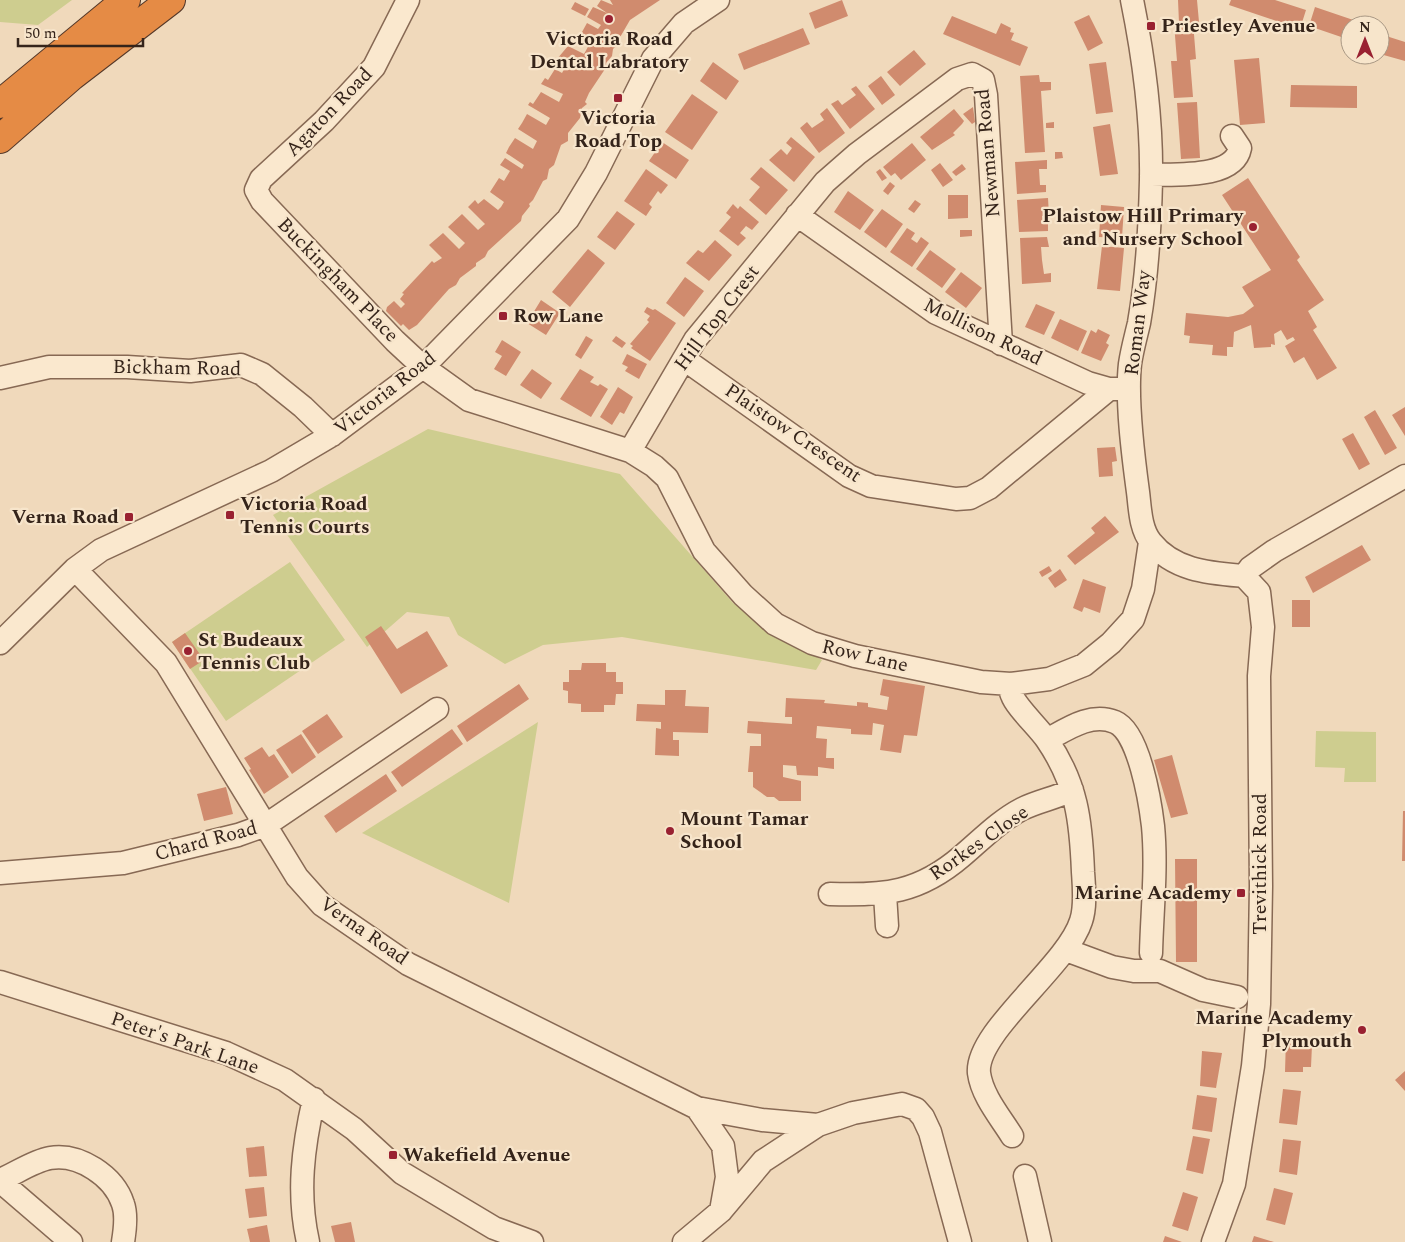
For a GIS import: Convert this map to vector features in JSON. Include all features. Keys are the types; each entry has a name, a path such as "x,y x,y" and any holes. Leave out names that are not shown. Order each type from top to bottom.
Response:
{"highway":[{"path":"0,104 126,0"},
{"path":"0,139 72,76 171,0"}],"street":[{"name":"Agaton Road","path":"256,190 260,180 324,121 374,67 408,0"},
{"name":"Victoria Road","path":"0,643 75,570 101,550 264,474 332,435 423,367 568,219 596,173 653,59 684,24 718,0"},
{"name":"Roman Way","path":"1132,0 1144,78 1151,175 1145,274 1139,322 1130,364 1120,389 1133,451 1143,524 1150,542"},
{"name":"Newman Road","path":"797,215 825,182 857,154 956,79 972,74 984,80 1001,344"},
{"path":"1151,175 1209,173 1225,167 1239,156 1240,148 1232,136"},
{"name":"Buckingham Place","path":"256,190 268,208 395,341 423,367"},
{"name":"Mollison Road","path":"797,215 936,313 1088,383 1120,389"},
{"name":"Hill Top Crest","path":"630,452 695,340 797,215"},
{"name":"Plaistow Crescent","path":"684,359 849,476 871,486 956,499 970,498 989,488 1120,389"},
{"name":"Bickham Road","path":"0,378 49,367 127,367 190,371 241,365 262,374 303,407 332,435"},
{"name":"Row Lane","path":"423,367 469,400 630,452 654,466 667,478 704,552 742,595 776,624 812,643 855,656 981,682 1011,684 1049,679 1084,665 1111,643 1133,619 1143,589 1150,542"},
{"path":"1150,542 1166,556 1184,567 1203,572 1244,576 1250,568 1274,551 1405,476"},
{"name":"Verna Road","path":"75,570 166,663 297,877 322,905 408,964 697,1108 762,1120 818,1125"},
{"name":"Trevithick Road","path":"1213,1242 1234,1184 1253,1066 1259,1004 1261,886 1259,676 1263,627 1259,592 1244,576"},
{"path":"1011,684 1012,696 1047,740 1072,790 1081,824 1084,886 1081,921 1066,950 993,1035 982,1057 979,1072 986,1093 1012,1136"},
{"name":"Chard Road","path":"0,872 123,863 238,835 266,825 437,709"},
{"path":"1047,740 1076,724 1097,718 1114,722 1125,729 1138,750 1152,826 1151,952"},
{"name":"Rorkes Close","path":"830,894 885,894 936,877 992,830 1023,809 1052,800 1072,790"},
{"path":"885,894 887,926"},
{"path":"1066,950 1112,967 1134,971 1160,971 1203,990 1237,996"},
{"name":"Peter's Park Lane","path":"0,982 226,1053 285,1080 354,1129 402,1173 494,1228 532,1242"},
{"path":"308,1242 303,1220 301,1177 304,1141 314,1099"},
{"path":"684,1242 721,1211 762,1161 818,1125 853,1113 888,1105 902,1104 916,1109 924,1117 935,1145 960,1242"},
{"path":"697,1108 722,1146 727,1177 721,1211"},
{"path":"71,1242 0,1181 49,1158 71,1159 92,1167 111,1182 124,1204 125,1226 123,1242"},
{"path":"1025,1176 1040,1242"}],"shaded area":[{"path":"0,0 72,0 38,25 0,22"},
{"path":"428,429 620,474 733,603 784,638 822,660 816,670 622,637 543,645 505,664 458,635 449,617 407,612 367,647 273,515"},
{"path":"290,562 345,640 226,721 172,642"},
{"path":"538,722 509,903 362,833"},
{"path":"1316,731 1376,732 1376,782 1344,782 1345,768 1315,767"}],"building":[{"path":"601,0 613,5 610,0 660,0 630,20 619,39 619,43 613,49 612,56 606,63 607,66 589,93 585,102 587,104 582,108 580,118 568,133 568,141 561,145 554,165 549,169 547,179 543,181 529,204 530,206 522,216 521,221 488,251 485,257 476,263 476,266 460,278 456,285 449,289 417,325 409,330 403,324 401,326 386,311 387,307 394,301 401,308 405,304 400,299 404,294 402,293 432,261 434,263 442,258 429,245 443,233 459,249 465,243 448,227 462,214 478,230 485,224 468,207 475,200 478,204 484,199 498,210 501,207 504,202 490,192 499,178 504,181 510,171 500,165 505,158 522,169 524,165 506,153 509,147 515,138 533,149 537,141 518,129 527,114 546,125 550,118 528,105 530,102 533,104 541,92 559,102 563,94 541,84 545,78 548,80 555,69 562,73 567,64 557,59 568,46 584,54 589,45 578,40 587,23 598,29 601,25 587,17 593,7 607,13 597,6"},
{"path":"842,0 848,16 815,29 809,13"},
{"path":"1178,0 1197,0 1199,22 1193,22 1196,59 1190,60 1193,97 1174,98 1171,61 1177,61 1174,23 1179,23"},
{"path":"1231,0 1275,0 1306,10 1300,29 1229,5"},
{"path":"575,2 589,9 585,16 571,9"},
{"path":"1315,7 1340,15 1340,37 1309,26"},
{"path":"1089,15 1103,43 1088,51 1074,22"},
{"path":"952,16 996,34 1001,23 1011,28 1010,32 1014,33 1011,40 1028,47 1020,66 943,34"},
{"path":"803,28 810,44 744,70 738,54"},
{"path":"1390,37 1405,42 1405,61 1390,57"},
{"path":"914,50 926,64 900,86 887,72"},
{"path":"1259,58 1265,123 1240,125 1234,60"},
{"path":"713,62 739,81 726,100 700,81"},
{"path":"1106,62 1113,112 1096,114 1089,64"},
{"path":"1039,75 1040,82 1051,82 1051,90 1041,91 1045,152 1025,153 1020,76"},
{"path":"881,76 895,95 882,105 868,86"},
{"path":"1291,85 1357,86 1357,108 1290,107"},
{"path":"856,86 875,109 850,129 831,104 838,100 842,105 856,95 851,89"},
{"path":"692,94 718,112 692,150 665,132"},
{"path":"1197,102 1200,158 1181,159 1177,103"},
{"path":"973,107 975,122 972,124 963,114"},
{"path":"827,108 845,133 819,153 800,128 807,122 812,128 824,120 820,114"},
{"path":"954,109 964,121 953,133 955,135 932,150 920,137"},
{"path":"1054,122 1054,128 1046,128 1046,123"},
{"path":"1110,124 1118,174 1100,176 1093,127"},
{"path":"791,137 815,157 794,182 769,160 781,149 787,155 792,148 786,143"},
{"path":"662,142 689,160 676,179 649,161"},
{"path":"912,143 926,160 901,180 895,173 891,176 883,167"},
{"path":"1055,152 1062,152 1063,158 1055,159"},
{"path":"1047,160 1047,169 1039,169 1040,185 1046,185 1046,192 1017,194 1015,162"},
{"path":"940,163 953,180 943,187 931,170"},
{"path":"962,164 966,169 956,176 952,172"},
{"path":"761,167 788,190 766,215 749,200 760,187 750,179"},
{"path":"646,169 668,185 661,194 658,191 649,204 652,207 646,216 624,201"},
{"path":"880,169 887,178 882,181 876,172"},
{"path":"1248,178 1300,257 1297,260 1324,300 1308,311 1317,327 1313,330 1337,368 1317,380 1304,357 1294,363 1285,346 1295,340 1293,337 1287,340 1281,330 1274,334 1275,345 1271,344 1271,347 1254,348 1251,325 1234,332 1233,347 1227,347 1227,356 1212,355 1213,345 1189,343 1190,336 1184,335 1186,313 1228,317 1243,314 1254,306 1242,287 1271,270 1222,195"},
{"path":"890,182 895,186 888,195 883,191"},
{"path":"848,191 874,210 860,230 834,212"},
{"path":"948,195 968,195 968,218 948,219"},
{"path":"1048,198 1049,215 1042,216 1043,224 1048,223 1048,231 1019,232 1017,200"},
{"path":"915,200 921,204 914,213 908,209"},
{"path":"733,204 738,209 740,206 759,222 752,230 746,226 740,233 746,238 738,246 719,231 731,217 726,213"},
{"path":"1101,205 1124,207 1122,238 1099,237"},
{"path":"882,209 903,224 886,248 864,232"},
{"path":"617,211 635,224 615,250 597,237"},
{"path":"907,228 915,233 911,239 917,243 921,237 929,243 912,267 890,252"},
{"path":"960,230 972,230 972,236 960,237"},
{"path":"1047,237 1049,247 1041,247 1042,260 1044,274 1051,273 1051,282 1022,284 1020,238"},
{"path":"715,240 732,255 709,281 686,263 698,250 703,253"},
{"path":"1102,246 1124,248 1120,291 1097,289"},
{"path":"588,249 605,263 570,307 552,292"},
{"path":"930,250 956,269 942,288 916,269"},
{"path":"961,272 982,288 966,308 945,292"},
{"path":"685,277 704,291 684,317 666,303"},
{"path":"541,300 560,313 546,335 527,323"},
{"path":"1036,304 1055,312 1044,335 1025,327"},
{"path":"647,307 655,309 676,323 650,361 631,348 633,346 630,344 649,322 647,320 650,316 644,312"},
{"path":"1060,319 1087,331 1078,351 1051,338"},
{"path":"1098,329 1110,335 1106,343 1109,345 1101,361 1081,353 1091,330 1096,333"},
{"path":"586,336 593,340 581,359 575,355"},
{"path":"616,336 626,343 622,348 612,341"},
{"path":"502,340 521,352 506,376 494,369 502,356 495,352"},
{"path":"627,354 647,364 639,379 625,371 628,367 622,364"},
{"path":"532,369 552,383 541,399 520,385"},
{"path":"580,369 594,377 590,382 598,386 600,384 608,389 591,417 560,399"},
{"path":"618,387 633,397 624,414 620,412 612,425 600,417"},
{"path":"1405,407 1405,436 1392,415"},
{"path":"1375,410 1397,448 1385,455 1364,417"},
{"path":"1353,433 1370,464 1359,470 1342,439"},
{"path":"1115,447 1117,461 1112,462 1113,476 1099,477 1097,448"},
{"path":"1105,516 1119,532 1075,565 1067,556 1095,533 1091,528"},
{"path":"1362,545 1371,560 1313,593 1305,577"},
{"path":"1049,566 1052,571 1042,577 1039,572"},
{"path":"1060,569 1067,580 1055,588 1048,578"},
{"path":"1083,579 1106,587 1100,613 1084,607 1082,612 1073,608"},
{"path":"1292,600 1310,600 1310,627 1292,627"},
{"path":"381,626 397,649 427,631 448,666 401,694 365,637"},
{"name":"St Budeaux Tennis Club","path":"185,633 204,660 190,669 172,642"},
{"path":"582,663 606,663 606,672 616,672 616,682 623,682 623,694 616,694 615,705 604,705 604,712 581,712 581,704 568,703 568,691 563,690 563,682 569,682 569,670 581,670"},
{"path":"883,679 925,686 917,736 904,735 901,753 880,750 884,725 873,723 872,735 851,734 851,729 817,726 816,738 827,739 826,758 834,758 834,769 818,767 818,776 797,775 796,766 783,765 783,777 801,781 801,801 779,801 774,797 767,797 753,787 753,772 748,772 750,746 761,746 761,734 747,733 748,721 792,724 792,717 785,717 786,698 825,700 824,703 857,706 857,702 868,703 868,707 887,710 889,697 880,695"},
{"path":"519,684 529,699 467,742 457,726"},
{"path":"665,690 686,690 685,706 709,707 708,733 673,732 673,740 679,740 679,756 655,755 656,728 661,729 661,722 636,721 637,704 665,705"},
{"path":"327,714 343,737 318,754 302,731"},
{"path":"452,729 463,744 402,787 391,772"},
{"path":"301,734 316,757 292,774 276,750"},
{"path":"262,747 269,757 274,754 289,777 264,794 244,758"},
{"path":"1172,755 1188,814 1171,818 1154,760"},
{"path":"386,774 397,791 336,833 324,816"},
{"path":"226,787 233,814 204,821 197,794"},
{"path":"1403,811 1405,811 1405,861 1402,861"},
{"path":"1175,859 1197,859 1197,962 1176,962"},
{"path":"1286,1038 1304,1039 1304,1045 1312,1045 1311,1067 1303,1067 1303,1072 1285,1072"},
{"path":"1202,1051 1222,1053 1216,1088 1200,1086"},
{"path":"1405,1071 1405,1091 1395,1080"},
{"path":"1283,1089 1301,1091 1297,1125 1279,1123"},
{"path":"1197,1095 1217,1098 1212,1132 1192,1129"},
{"path":"1193,1136 1210,1139 1203,1174 1186,1170"},
{"path":"1283,1139 1301,1141 1297,1175 1279,1172"},
{"path":"264,1146 267,1176 249,1177 246,1148"},
{"path":"264,1187 267,1216 249,1218 245,1189"},
{"path":"1274,1188 1293,1193 1285,1225 1266,1220"},
{"path":"1183,1192 1198,1197 1188,1231 1172,1226"},
{"path":"351,1222 355,1242 335,1242 331,1226"},
{"path":"267,1225 270,1242 250,1242 247,1229"},
{"path":"1165,1236 1182,1242 1163,1242"},
{"path":"1254,1236 1274,1242 1252,1242"}],"place":[{"name":"Victoria Road Dental Labratory","path":"609,19"},
{"name":"Priestley Avenue","path":"1151,26"},
{"name":"Victoria Road Top","path":"618,98"},
{"name":"Plaistow Hill Primary and Nursery School","path":"1253,227"},
{"name":"Row Lane","path":"503,316"},
{"name":"Victoria Road Tennis Courts","path":"230,515"},
{"name":"Verna Road","path":"129,517"},
{"name":"St Budeaux Tennis Club","path":"188,651"},
{"name":"Mount Tamar School","path":"670,831"},
{"name":"Marine Academy","path":"1241,893"},
{"name":"Marine Academy Plymouth","path":"1362,1030"},
{"name":"Wakefield Avenue","path":"393,1155"}]}
